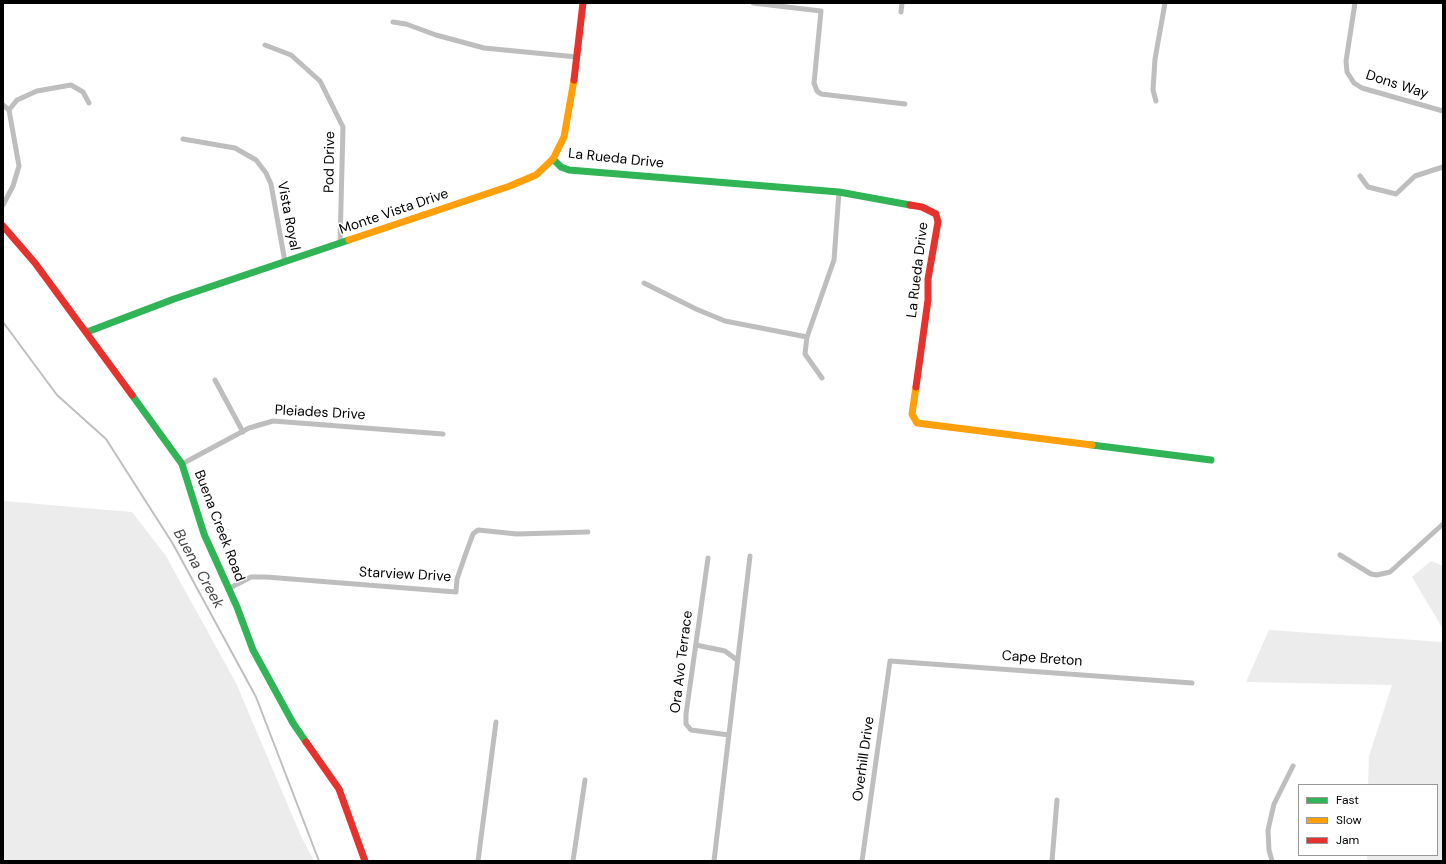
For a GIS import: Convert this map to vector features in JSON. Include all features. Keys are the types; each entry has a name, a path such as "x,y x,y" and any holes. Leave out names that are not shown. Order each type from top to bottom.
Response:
{"main road":[{"name":"Monte Vista Drive","path":"87,332 174,299 510,186 536,175 553,159 564,137 570,109 583,3"},
{"name":"La Rueda Drive","path":"553,159 561,167 569,170 839,192 922,207 936,214 938,218 928,279 928,300 912,414 917,423 1211,460"},
{"name":"Buena Creek Road","path":"3,226 35,262 182,464 204,534 253,650 293,723 339,789 365,861"}],"street":[{"path":"753,3 821,11 814,83 816,91 822,94 905,104"},
{"path":"902,3 902,12"},
{"path":"1156,101 1153,90 1155,59 1165,3"},
{"name":"Dons Way","path":"1355,3 1346,62 1347,72 1354,83 1362,88 1443,111"},
{"path":"394,22 484,48 576,56"},
{"name":"Pod Drive","path":"265,45 291,55 320,81 343,127 340,244"},
{"path":"9,110 17,100 37,92 71,85 83,92 89,103"},
{"path":"3,106 9,110 19,166 13,186 3,205"},
{"name":"Vista Royal","path":"183,139 235,148 256,160 266,172 271,184 285,262"},
{"path":"1360,176 1368,187 1396,194 1415,176 1443,167"},
{"path":"822,378 805,354 807,336 834,260 839,192"},
{"path":"644,283 683,303 725,321 807,336"},
{"path":"215,380 243,432"},
{"name":"Pleiades Drive","path":"182,464 263,423 285,421 443,434"},
{"path":"1340,555 1371,574 1377,575 1390,572 1443,524"},
{"name":"Starview Drive","path":"228,589 250,577 266,577 456,592 457,579 466,553 473,534 478,530 517,534 588,532"},
{"path":"714,861 750,556"},
{"name":"Ora Avo Terrace","path":"708,558 686,714 686,724 691,730 729,735"},
{"path":"696,645 725,651 737,660"},
{"name":"Cape Breton","path":"890,661 1192,682"},
{"name":"Overhill Drive","path":"862,861 890,661"},
{"path":"478,861 496,722"},
{"path":"1272,861 1268,830 1274,804 1293,766"},
{"path":"573,861 585,780"},
{"path":"1052,861 1057,800"}],"shaded area":[{"path":"3,501 132,512 166,556 236,683 301,836 314,861 3,861"},
{"path":"1431,561 1443,566 1443,629 1412,577"},
{"path":"1269,630 1443,642 1443,861 1367,861 1367,856 1438,856 1438,784 1368,784 1369,756 1392,685 1246,682"}],"waterway":[{"name":"Buena Creek","path":"3,322 57,395 106,439 173,544 256,697 319,861"}],"traffic: fast":[{"path":"553,159 561,167 569,170 839,192 910,205"},
{"path":"87,332 174,299 349,240"},
{"path":"132,395 182,464 204,534 237,607 253,650 293,723 306,742"},
{"path":"1092,445 1211,460"}],"traffic: slow":[{"path":"349,240 510,186 536,175 553,159 564,137 574,80"},
{"path":"916,387 912,414 917,423 1092,445"}],"traffic: jam":[{"path":"574,80 583,3"},
{"path":"910,205 922,207 936,214 938,222 928,279 928,300 916,387"},
{"path":"3,226 35,263 132,395"},
{"path":"306,742 339,789 365,861"}]}
